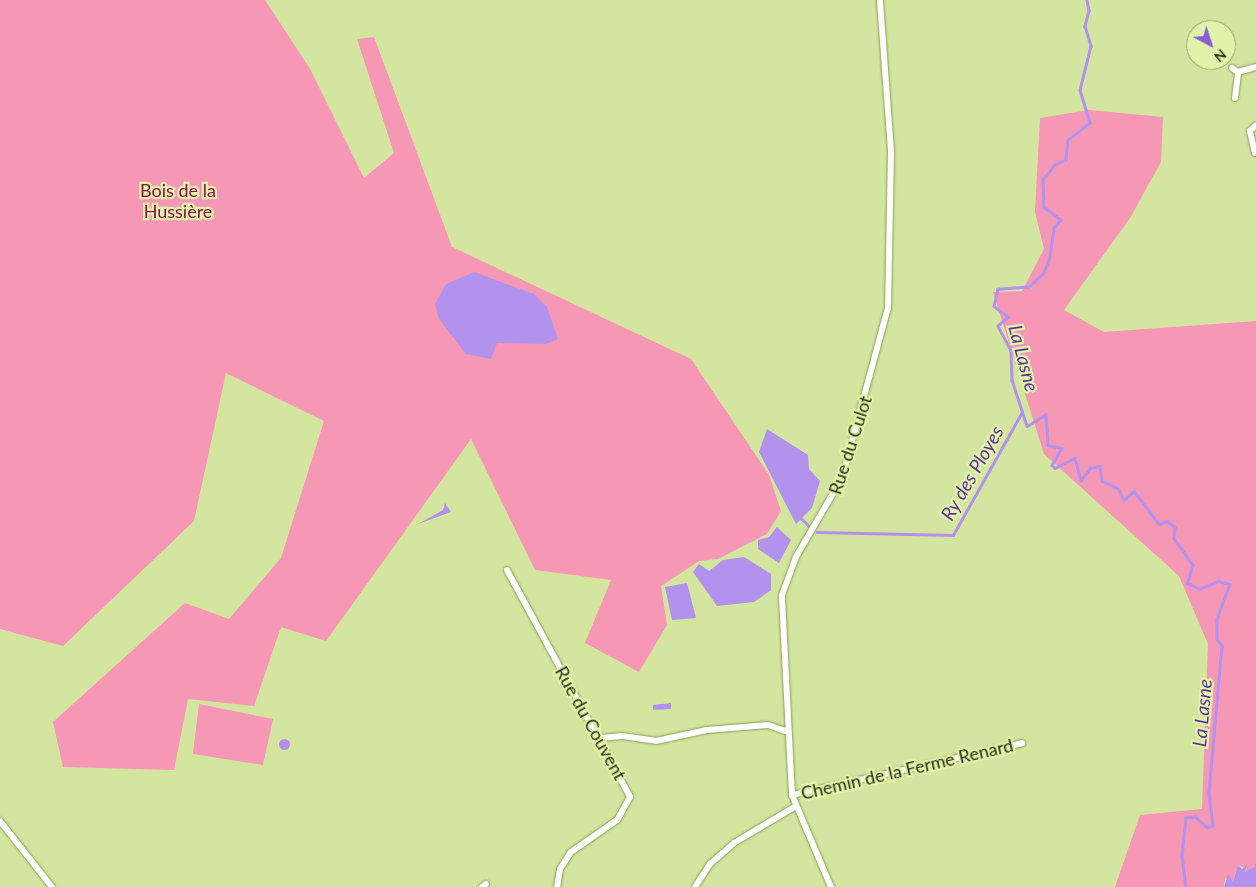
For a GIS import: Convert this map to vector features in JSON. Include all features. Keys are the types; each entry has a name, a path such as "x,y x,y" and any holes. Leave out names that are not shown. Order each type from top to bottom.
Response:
{"street":[{"name":"Rue du Culot","path":"830,887 792,795 783,586 842,478 888,308 891,151 880,0"},
{"path":"1235,70 1238,72 1256,67"},
{"path":"1235,98 1238,72"},
{"path":"1255,153 1250,132 1256,125"},
{"name":"Rue du Couvent","path":"506,570 600,738 630,797 617,820 571,852 560,869 557,887"},
{"path":"600,738 622,736 656,741 707,730 768,725 788,732"},
{"name":"Chemin de la Ferme Renard","path":"792,795 1022,743"},
{"path":"695,887 710,864 734,843 796,806"},
{"path":"0,821 52,887"}],"green space":[{"name":"Bois de la Hussière","path":"0,0 265,0 310,69 364,178 394,153 357,39 374,37 452,247 691,359 769,475 781,511 767,534 718,559 699,561 661,586 667,625 639,672 585,643 611,580 535,570 471,439 326,641 281,627 254,706 188,699 174,770 63,767 53,722 185,603 229,619 281,558 324,421 226,373 194,521 63,646 0,629"},
{"path":"1089,110 1163,117 1161,162 1130,218 1064,310 1104,332 1256,321 1256,859 1255,866 1245,872 1247,869 1238,865 1233,882 1225,878 1224,887 1115,887 1140,815 1202,809 1208,644 1179,576 1044,454 993,292 1022,291 1044,249 1035,212 1040,118"},
{"path":"199,704 273,719 263,765 193,754"}],"shaded area":[{"path":"474,272 534,294 547,307 558,339 546,344 497,343 491,359 466,354 439,319 435,304 446,284"},
{"path":"767,429 808,455 809,469 820,481 812,508 796,524 759,452"},
{"path":"445,503 451,512 418,524 443,510"},
{"path":"777,527 791,540 779,563 758,549 758,540 769,537"},
{"path":"744,557 771,574 771,590 754,602 717,606 693,572 699,564 709,571 723,560"},
{"path":"687,583 696,618 672,620 665,587"},
{"path":"671,703 671,709 653,710 653,705"},
{"path":"284,738 290,744 284,750 278,744"},
{"path":"1256,859 1256,887 1224,887 1228,874 1233,882 1238,865 1242,869 1247,865 1245,872 1255,866"}],"waterway":[{"name":"La Lasne","path":"1087,0 1089,11 1085,26 1091,46 1080,90 1090,123 1068,140 1066,160 1055,165 1043,180 1044,207 1061,220 1054,228 1050,257 1044,273 1029,287 998,289 994,306 1008,317 998,326 1011,350 1012,380 1027,426 1046,414 1048,445 1062,448 1052,465 1055,468 1075,458 1081,480 1090,468 1100,466 1102,481 1118,488 1124,500 1134,491 1159,524 1167,521 1175,527 1174,538 1193,565 1188,583 1200,589 1218,581 1230,584 1217,620 1217,639 1222,646 1209,793 1213,826 1207,828 1195,817 1186,818 1182,855 1186,887"},
{"name":"Ry des Ployes","path":"817,532 953,535 1022,412"},
{"name":"Ry des Ployes","path":"801,518 809,526"}]}
